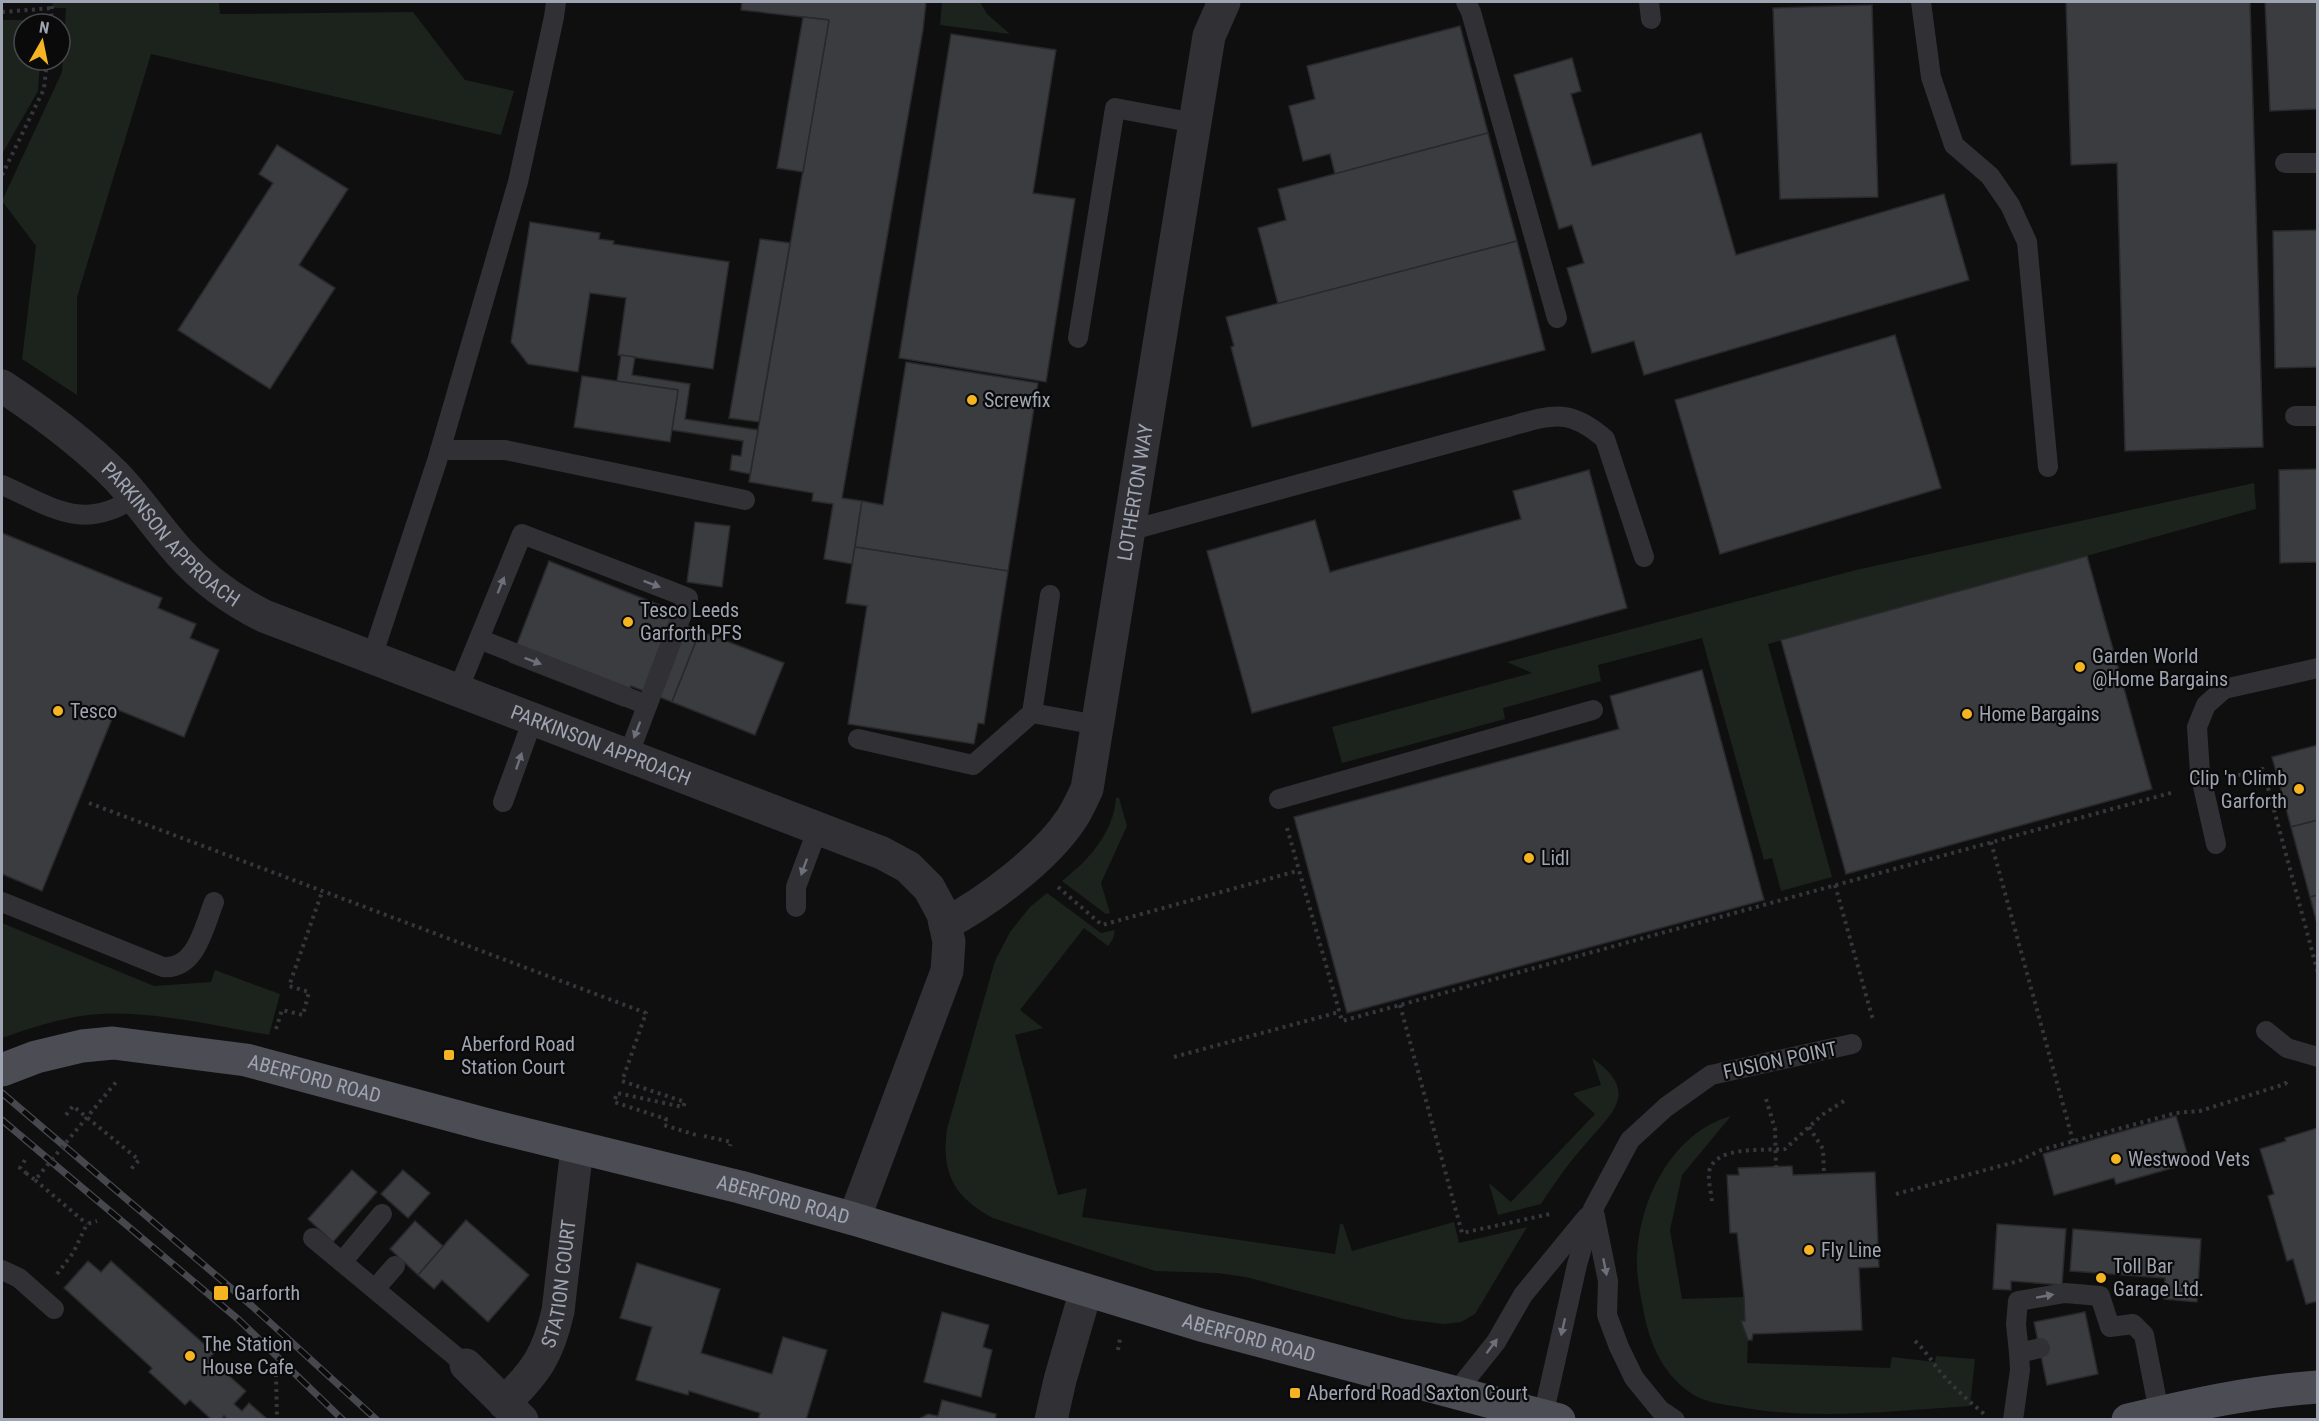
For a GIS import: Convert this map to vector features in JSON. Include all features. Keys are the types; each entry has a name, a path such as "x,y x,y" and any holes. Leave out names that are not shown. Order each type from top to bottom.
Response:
{"main road":[{"name":"ABERFORD ROAD","path":"2,1070 36,1057 82,1046 113,1043 246,1060 578,1148 720,1182 854,1219 1200,1325 1551,1418"},
{"path":"2143,1416 2272,1390 2318,1387"}],"street":[{"name":"LOTHERTON WAY","path":"945,924 973,909 1054,842 1087,789 1209,36 1224,2"},
{"name":"PARKINSON APPROACH","path":"2,386 67,431 118,478 180,554 198,572 240,604 882,853 908,867 929,888 943,914 949,942 947,971 854,1219"},
{"name":"STATION COURT","path":"466,1365 513,1411 527,1380 537,1367 552,1336 558,1311 578,1148"},
{"path":"1051,1419 1086,1290"}],"lane":[{"path":"372,657 440,450 518,182 556,2"},
{"path":"1466,2 1471,12 1557,318"},
{"path":"1921,2 1931,76 1954,145 1990,176 2010,205 2027,242 2048,467"},
{"path":"1078,338 1116,108 1195,123"},
{"path":"2284,163 2318,163"},
{"path":"1128,531 1545,417 1561,416 1577,419 1592,427 1605,439 1644,557"},
{"path":"2295,416 2318,416"},
{"path":"440,450 505,450 745,500"},
{"path":"2,485 75,515 96,515 116,509 134,498"},
{"path":"458,690 522,534 688,598 628,756"},
{"path":"858,739 974,765 1032,714 1050,596"},
{"path":"479,639 647,705"},
{"path":"2216,844 2202,785 2197,727 2206,705 2224,690 2318,668"},
{"path":"1279,799 1593,711"},
{"path":"1032,714 1097,724"},
{"path":"503,802 532,719"},
{"path":"796,907 796,887 818,828"},
{"path":"2,902 163,967 171,968 187,960 193,953 214,902"},
{"path":"2266,1031 2287,1048 2310,1055"},
{"name":"FUSION POINT","path":"1456,1392 1496,1342 1523,1295 1593,1209 1630,1140 1666,1107 1711,1075 1852,1044"},
{"path":"1593,1209 1608,1281 1607,1315 1619,1347 1634,1378 1660,1410 1675,1419"},
{"name":"FUSION POINT","path":"1551,1418 1577,1265 1593,1209"},
{"path":"342,1262 382,1214"},
{"path":"313,1238 466,1365"},
{"path":"375,1289 395,1266"},
{"path":"2,1270 19,1278 47,1303"},
{"path":"2013,1419 2019,1380 2016,1324 2018,1301 2065,1293 2100,1296 2110,1327 2133,1324 2144,1335 2143,1416"},
{"path":"2019,1353 2040,1348"}],"path":[{"path":"52,2 52,12"},
{"path":"2,12 53,8"},
{"path":"2,175 44,89 46,72"},
{"path":"1279,799 1297,871 1341,1021 2263,769 2318,974"},
{"path":"89,803 646,1013 622,1081 685,1102 683,1107 616,1093 614,1102 666,1119 664,1125 731,1142 720,1182"},
{"path":"1991,843 2073,1141"},
{"path":"1030,863 1102,925 1297,871"},
{"path":"1835,885 1875,1027"},
{"path":"275,1036 282,1010 303,1014 309,992 289,986 322,892"},
{"path":"1400,1005 1462,1233 1544,1214 1593,1209"},
{"path":"1174,1057 1339,1012"},
{"path":"1896,1194 2019,1161 2041,1150 2176,1113 2200,1111 2285,1084 2310,1055"},
{"path":"35,1180 117,1081"},
{"path":"1766,1099 1774,1129 1776,1167"},
{"path":"1712,1200 1709,1173 1713,1163 1736,1150 1785,1149 1822,1115 1847,1100"},
{"path":"66,1115 74,1106 87,1116 139,1160 131,1169"},
{"path":"1809,1127 1823,1149 1824,1174"},
{"path":"25,1160 20,1168 87,1224"},
{"path":"47,1303 87,1224 97,1221"},
{"path":"1915,1341 1929,1354 1940,1371 1967,1400 1989,1419"},
{"path":"276,1374 277,1419"}],"shaded area":[{"path":"52,2 219,2 220,14 413,12 465,80 514,91 501,135 151,54 77,297 77,395 22,359 36,246 2,201 62,72 72,72 72,12 66,12 66,8 53,8"},
{"path":"942,2 980,2 987,14 1010,34 940,25"},
{"path":"2,20 12,20 12,72 39,72 38,91 2,154"},
{"path":"2254,483 2256,509 1768,644 1832,877 1781,891 1772,858 1764,860 1702,638 1598,665 1601,681 1503,708 1505,719 1342,763 1332,727 1532,673 1507,662 1856,570"},
{"path":"1116,798 1119,798 1127,826 1101,883 1110,913 1106,914 1062,881 1098,845 1110,822"},
{"path":"1047,893 1101,933 1115,930 1108,946 1084,928 1020,1010 1043,1028 1015,1035 1058,1195 1087,1188 1082,1217 1335,1254 1340,1224 1343,1224 1352,1251 1454,1222 1459,1243 1527,1227 1475,1314 1461,1322 1444,1324 1404,1319 1246,1277 1217,1273 1155,1271 993,1218 969,1201 953,1182 949,1171 946,1159 947,1129 995,961 1010,932 1030,907"},
{"path":"2,923 154,986 211,982 215,970 280,994 269,1035 184,1020 141,1015 100,1014 62,1020 2,1038"},
{"path":"1592,1058 1607,1070 1616,1082 1619,1093 1617,1103 1541,1204 1498,1215 1489,1183 1511,1202 1595,1114 1574,1095 1574,1093 1601,1085"},
{"path":"1731,1116 1682,1175 1670,1230 1682,1299 1744,1297 1745,1321 1741,1322 1748,1340 1747,1363 1890,1368 1892,1357 1935,1362 1936,1356 1975,1359 1970,1406 1852,1414 1762,1411 1703,1399 1694,1395 1674,1378 1659,1358 1649,1334 1641,1297 1637,1263 1643,1217 1661,1173 1675,1154 1691,1138 1710,1125"}],"building":[{"path":"742,2 926,2 842,498 862,501 852,564 824,559 833,504 812,501 813,493 749,482 829,20 741,10"},
{"path":"2066,2 2250,2 2263,447 2125,451 2117,163 2071,165"},
{"path":"2265,2 2318,2 2318,109 2270,111"},
{"path":"1872,5 1878,197 1780,199 1773,8"},
{"path":"803,17 829,20 803,172 777,168"},
{"path":"1460,26 1488,133 1335,174 1330,154 1303,161 1289,106 1315,99 1307,66"},
{"path":"951,34 1056,50 1033,193 1075,199 1046,382 899,358"},
{"path":"1572,58 1581,91 1571,94 1592,166 1701,133 1736,255 1944,194 1969,280 1644,375 1634,341 1592,353 1567,268 1584,263 1572,225 1559,229 1514,75"},
{"path":"1488,133 1517,241 1278,304 1258,228 1286,220 1278,189"},
{"path":"277,145 348,189 299,265 335,288 270,389 178,330 273,183 259,174"},
{"path":"530,222 600,233 599,239 614,241 613,244 729,262 713,369 618,355 626,298 590,293 578,372 528,364 511,342"},
{"path":"2318,230 2318,367 2275,368 2273,231"},
{"path":"760,239 790,243 759,422 729,418"},
{"path":"1517,241 1545,350 1252,427 1231,347 1234,346 1226,317"},
{"path":"1895,335 1941,488 1720,554 1675,400"},
{"path":"621,355 635,357 632,375 690,384 685,419 758,430 750,474 730,470 732,455 741,456 743,441 672,430 678,390 617,381"},
{"path":"906,362 1038,383 1008,571 855,547 862,501 883,505"},
{"path":"582,376 678,390 670,442 574,427"},
{"path":"2318,469 2318,562 2280,563 2279,470"},
{"path":"1589,470 1627,608 1252,713 1207,551 1315,520 1330,572 1521,519 1513,491"},
{"path":"695,522 730,526 722,587 687,582"},
{"name":"Tesco","path":"2,533 162,598 158,608 196,624 190,638 219,650 184,737 116,709 42,891 2,874"},
{"path":"855,547 1008,571 984,724 978,723 974,744 848,724 867,606 846,603"},
{"name":"Home Bargains","path":"2087,556 2152,789 1846,874 1781,640"},
{"path":"549,561 662,606 658,614 700,631 672,702 631,686 623,706 510,662"},
{"path":"700,631 784,663 755,735 672,702"},
{"name":"Lidl","path":"1702,670 1764,900 1347,1013 1294,817 1619,729 1610,696"},
{"name":"Clip 'n Climb Garforth","path":"2318,745 2318,820 2291,827 2272,757"},
{"path":"2318,820 2318,895 2310,897 2291,827"},
{"path":"2318,895 2318,927 2310,897"},
{"name":"Westwood Vets","path":"2176,1116 2190,1163 2116,1184 2114,1178 2054,1195 2043,1154"},
{"path":"2317,1128 2318,1301 2306,1304 2293,1259 2287,1261 2268,1196 2274,1194 2260,1149"},
{"name":"Fly Line","path":"1792,1166 1793,1175 1875,1172 1879,1267 1859,1268 1862,1330 1753,1334 1752,1340 1748,1340 1741,1321 1745,1321 1744,1297 1737,1233 1730,1233 1727,1175 1739,1175 1738,1168"},
{"path":"352,1170 377,1192 333,1242 308,1219"},
{"path":"403,1170 430,1193 408,1218 381,1194"},
{"path":"466,1220 529,1275 488,1322 442,1280 434,1289 418,1275"},
{"path":"415,1221 443,1246 418,1275 390,1249"},
{"path":"1997,1224 2066,1229 2062,1285 2011,1281 2011,1290 1993,1289"},
{"path":"2073,1229 2201,1239 2197,1302 2164,1299 2165,1278 2070,1271"},
{"path":"88,1261 101,1272 111,1261 214,1353 209,1358 246,1391 234,1404 242,1411 249,1403 266,1418 265,1420 228,1420 224,1416 221,1420 212,1420 190,1400 185,1405 149,1372 152,1368 64,1288"},
{"path":"637,1263 720,1289 701,1353 772,1374 783,1337 827,1350 806,1420 758,1420 760,1413 689,1391 688,1395 636,1380 652,1327 620,1318"},
{"path":"942,1312 989,1325 983,1347 992,1350 981,1397 924,1382"},
{"path":"2085,1312 2098,1374 2047,1385 2034,1322"},
{"path":"942,1400 996,1414 995,1420 917,1420 928,1414 938,1416"}],"railway":[{"path":"2,1093 252,1306 377,1420"},
{"path":"2,1120 239,1320 343,1420"}],"place":[{"name":"Screwfix","path":"972,400"},
{"name":"Tesco Leeds Garforth PFS","path":"628,622"},
{"name":"Garden World @Home Bargains","path":"2080,667"},
{"name":"Tesco","path":"58,711"},
{"name":"Home Bargains","path":"1967,714"},
{"name":"Clip 'n Climb Garforth","path":"2299,789"},
{"name":"Lidl","path":"1529,858"},
{"name":"Aberford Road Station Court","path":"449,1055"},
{"name":"Westwood Vets","path":"2116,1159"},
{"name":"Fly Line","path":"1809,1250"},
{"name":"Toll Bar Garage Ltd.","path":"2101,1278"},
{"name":"Garforth","path":"221,1293"},
{"name":"The Station House Cafe","path":"190,1356"},
{"name":"Aberford Road Saxton Court","path":"1295,1393"}]}
